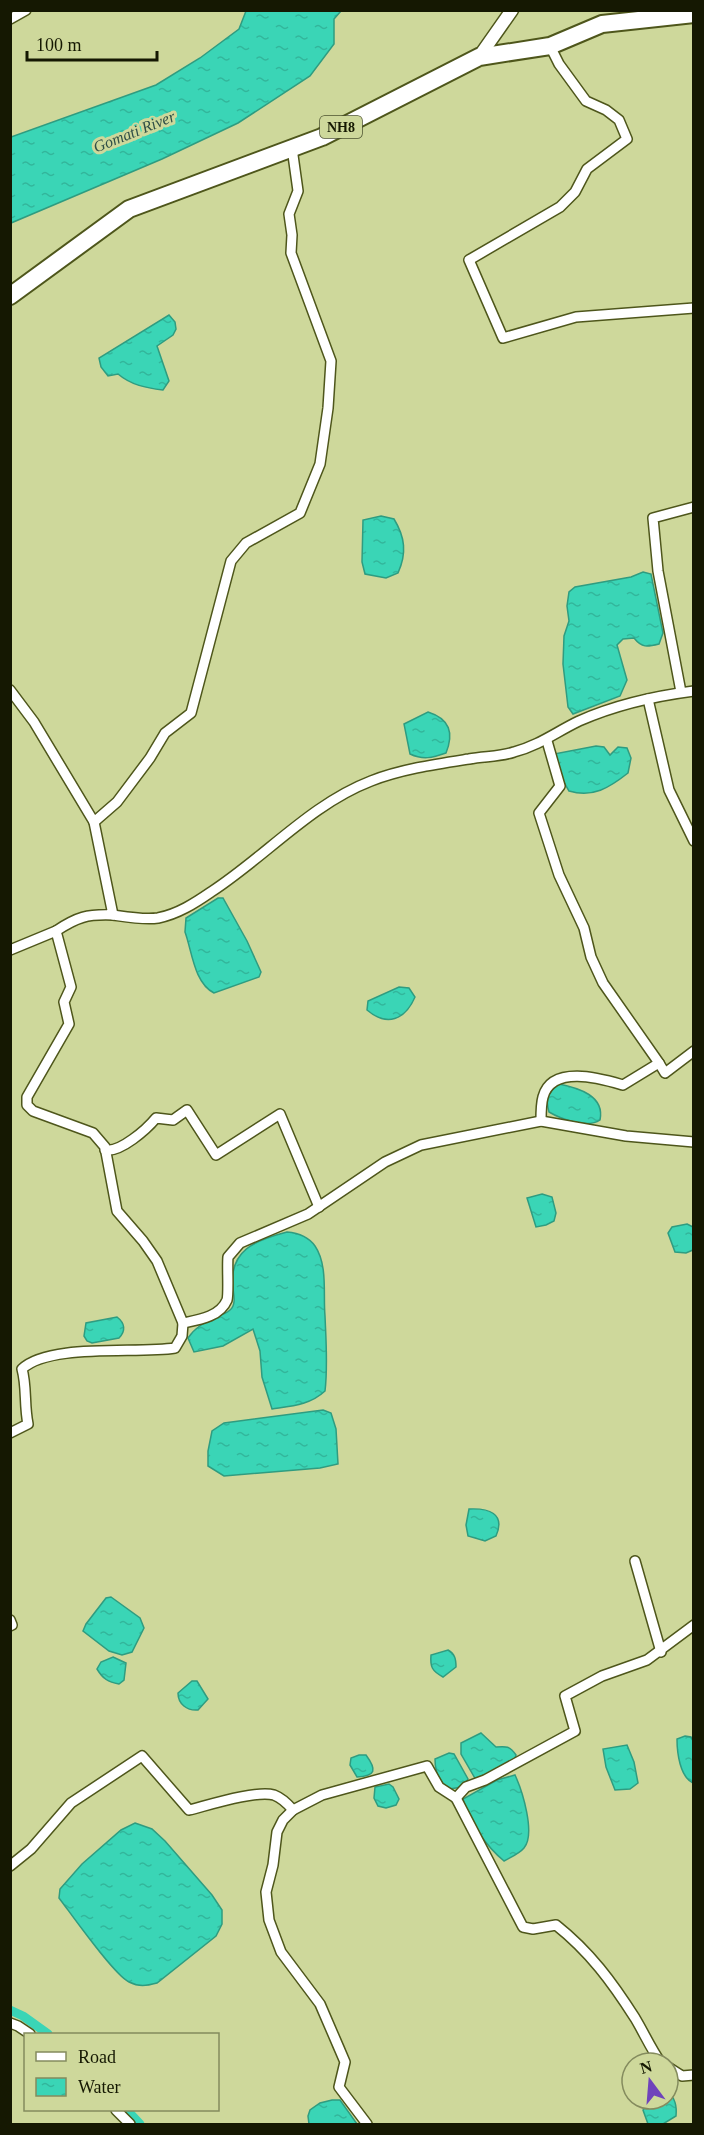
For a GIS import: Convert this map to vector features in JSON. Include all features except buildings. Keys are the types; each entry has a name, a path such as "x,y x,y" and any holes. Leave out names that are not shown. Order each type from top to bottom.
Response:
{"highway":[{"name":"NH8","path":"10,296 129,209 322,137 479,57 550,46 602,24 693,14"}],"street":[{"path":"10,19 26,10"},
{"path":"479,57 512,10"},
{"path":"550,46 559,64 586,101 606,110 619,120 627,139 587,169 575,192 560,207 469,260 503,338 576,317 693,308"},
{"path":"94,822 117,802 150,758 165,733 191,713 231,561 246,543 300,513 320,464 328,408 331,361 291,254 292,235 289,214 298,191 292,148"},
{"path":"681,693 658,571 652,518 693,507"},
{"path":"10,690 34,722 94,822 113,915"},
{"path":"10,950 56,932 76,918 99,914 157,918 190,906 235,876 325,806 341,795 372,780 402,771 512,753 546,741 579,721 614,708 693,691"},
{"path":"648,699 669,790 693,841"},
{"path":"546,741 560,786 539,813 556,866 584,928 591,957 603,983 665,1072 693,1051"},
{"path":"10,1433 28,1424 26,1383 22,1369 30,1362 65,1354 175,1348 182,1336 183,1323 157,1261 117,1211 105,1150 100,1139 93,1133 33,1111 27,1105 27,1097 69,1024 64,1002 71,987 56,932"},
{"path":"541,1120 543,1096 548,1088 560,1079 589,1076 623,1085 659,1063"},
{"path":"105,1150 110,1151 122,1146 156,1119 173,1120 187,1110 216,1155 280,1114 319,1207"},
{"path":"183,1323 207,1319 227,1299 228,1257 240,1243 308,1214 385,1161 421,1145 541,1120 626,1136 693,1142"},
{"path":"635,1561 660,1652"},
{"path":"10,1620 12,1625 10,1626"},
{"path":"456,1798 465,1787 485,1780 574,1731 564,1696 602,1676 647,1660 693,1625"},
{"path":"10,1866 31,1849 71,1803 142,1755 189,1810 246,1796 272,1794 284,1800 293,1810"},
{"path":"367,2124 339,2087 345,2062 320,2004 281,1952 269,1920 266,1892 273,1864 277,1832 283,1820 293,1810 321,1795 427,1766 439,1787 456,1798 523,1927 533,1929 556,1925 595,1961 636,2020 653,2051"},
{"path":"10,2023 28,2033"},
{"path":"118,2111 130,2124"}],"water":[{"name":"Gomati River","path":"246,11 341,11 334,19 334,44 310,76 238,123 162,159 11,223 11,137 156,85 200,58 239,29"},
{"path":"169,315 175,322 176,329 173,335 157,346 169,381 163,390 139,385 118,374 108,376 101,367 99,358"},
{"path":"381,516 394,519 401,532 404,545 403,559 398,573 386,578 365,574 362,562 363,520"},
{"path":"643,572 651,574 663,633 659,644 645,646 634,638 623,639 617,645 627,680 620,696 573,714 568,707 563,664 564,636 569,621 567,606 569,592 575,587 631,577"},
{"path":"428,712 445,723 450,739 446,753 423,758 410,754 404,724"},
{"path":"596,746 604,747 610,755 618,747 627,748 631,758 628,773 600,790 586,793 569,791 560,775 554,754"},
{"path":"218,898 223,898 261,972 259,977 214,993 207,988 198,974 185,932 186,918"},
{"path":"399,987 409,988 415,997 401,1016 382,1018 367,1010 368,1001"},
{"path":"559,1084 589,1094 599,1105 600,1120 595,1123 581,1123 549,1112 548,1096"},
{"path":"542,1194 552,1197 556,1213 554,1221 536,1227 527,1198"},
{"path":"687,1224 693,1227 693,1250 686,1253 675,1252 668,1233 672,1227"},
{"path":"287,1232 306,1237 315,1246 322,1262 326,1382 325,1391 313,1399 272,1409 262,1377 260,1351 253,1329 223,1346 194,1352 188,1338 201,1325 232,1308 235,1265 246,1249 255,1243"},
{"path":"117,1317 124,1327 119,1338 92,1343 87,1341 84,1336 86,1323"},
{"path":"323,1410 331,1413 336,1429 338,1464 320,1468 224,1476 208,1466 212,1431 224,1423"},
{"path":"469,1509 489,1511 497,1517 499,1522 496,1536 485,1541 468,1536 466,1525"},
{"path":"111,1597 140,1618 144,1628 132,1652 122,1655 109,1651 83,1631 106,1598"},
{"path":"448,1650 455,1657 456,1667 443,1677 432,1668 431,1655"},
{"path":"113,1657 126,1663 124,1680 119,1684 106,1680 97,1669 101,1662"},
{"path":"192,1681 197,1681 208,1699 198,1710 184,1706 178,1697 178,1693"},
{"path":"481,1733 496,1747 508,1747 516,1755 514,1761 476,1780 461,1754 461,1743"},
{"path":"685,1736 691,1737 693,1741 693,1783 685,1776 679,1757 677,1739"},
{"path":"627,1745 634,1762 638,1783 630,1789 615,1790 606,1767 603,1749"},
{"path":"449,1753 454,1754 468,1779 460,1787 449,1789 438,1776 435,1759"},
{"path":"366,1755 370,1760 373,1768 371,1774 357,1777 350,1765 351,1758"},
{"path":"515,1775 524,1801 529,1833 524,1848 504,1861 479,1833 469,1816 463,1799 497,1780"},
{"path":"389,1784 399,1799 396,1805 386,1808 378,1806 374,1798 375,1787"},
{"path":"135,1823 152,1829 165,1841 212,1895 222,1910 222,1924 216,1936 157,1983 146,1985 133,1984 122,1977 59,1898 60,1889 82,1864 121,1830"},
{"path":"340,2100 357,2124 309,2124 310,2110 320,2103"},
{"path":"643,2111 676,2111 676,2116 663,2124 648,2124"}],"waterway":[{"path":"10,2010 23,2016 47,2033"},
{"path":"128,2111 140,2124"}]}
